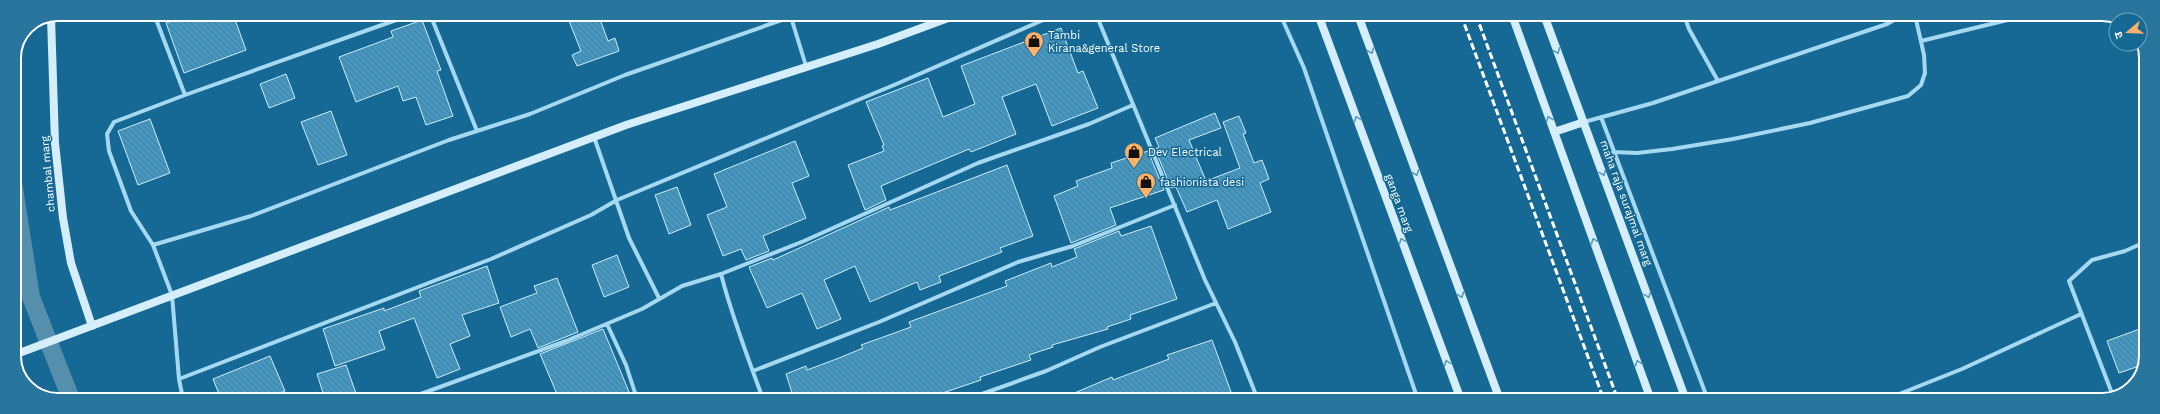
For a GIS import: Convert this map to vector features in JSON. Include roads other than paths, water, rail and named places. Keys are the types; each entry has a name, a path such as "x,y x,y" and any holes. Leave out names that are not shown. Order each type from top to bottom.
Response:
{"street":[{"path":"157,21 185,95"},
{"path":"182,393 179,379 172,295 154,245 131,211 109,151 107,134 114,122 185,95 393,21"},
{"path":"433,21 477,131"},
{"path":"154,245 251,216 477,131 530,114 625,75 777,21"},
{"path":"792,21 806,66"},
{"path":"21,352 172,295 403,211 594,137 938,21"},
{"path":"179,379 491,259 591,215 618,200 894,85 1041,21"},
{"path":"1099,21 1149,148 1175,205 1205,280 1235,342 1255,393"},
{"path":"1283,21 1304,68 1416,393"},
{"name":"ganga marg","path":"1321,21 1458,393"},
{"path":"1361,21 1497,393"},
{"path":"1514,21 1648,393"},
{"name":"maha raja surajmal marg","path":"1546,21 1683,393"},
{"path":"1686,21 1689,29 1718,81"},
{"path":"1554,132 1600,117 1652,103 1892,21"},
{"path":"1613,152 1637,153 1658,151 1734,139 1810,123 1908,96 1922,85 1925,73 1916,21"},
{"path":"1921,42 2004,21"},
{"name":"chambal marg","path":"51,22 55,143 63,218 72,263 92,326"},
{"path":"423,393 566,341 642,309 682,286 721,274 804,241 978,163 1089,124 1133,105"},
{"path":"1600,117 1705,393"},
{"path":"594,137 618,200 630,238 659,298"},
{"path":"753,371 879,322 1018,262 1073,246 1175,205"},
{"path":"2111,391 2069,281 2092,260 2125,251 2139,245"},
{"path":"721,274 732,315 760,393"},
{"path":"985,393 1046,371 1100,347 1216,303"},
{"path":"1902,393 1962,369 2081,314"},
{"path":"607,324 626,365 635,393"}],"waterway":[{"path":"21,233 31,297 69,393"}],"railway":[{"path":"1463,21 1601,393"},
{"path":"1478,21 1615,393"}],"place":[{"name":"Tambi Kirana&general Store","path":"1034,58"},
{"name":"Dev Electrical","path":"1134,169"},
{"name":"fashionista desi","path":"1146,199"}]}
